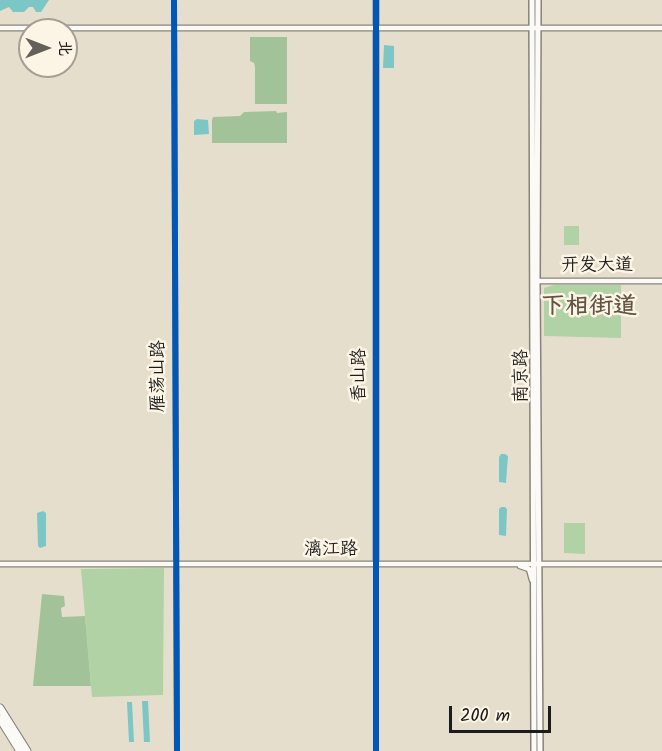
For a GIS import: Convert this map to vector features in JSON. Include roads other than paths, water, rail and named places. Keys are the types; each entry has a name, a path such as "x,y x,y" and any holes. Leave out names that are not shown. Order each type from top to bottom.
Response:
{"highway":[{"path":"0,708 27,751"},
{"path":"0,719 20,751"}],"main road":[{"name":"南京路","path":"532,0 535,27 536,563 540,751"},
{"name":"南京路","path":"535,27 538,0"},
{"name":"南京路","path":"534,751 533,584 536,563"}],"street":[{"name":"雁荡山路","path":"174,0 177,751"},
{"name":"香山路","path":"376,0 376,751"},
{"path":"0,28 662,28"},
{"name":"开发大道","path":"535,281 662,281"},
{"name":"漓江路","path":"0,564 662,564"},
{"path":"499,564 526,567 533,584"}],"water":[{"path":"0,0 49,0 41,12 36,12 33,7 29,7 24,12 13,12 9,7 0,11"},
{"path":"384,45 394,46 394,68 383,68"},
{"path":"208,120 209,134 194,135 194,121"},
{"path":"501,454 508,456 506,483 499,482"},
{"path":"501,507 507,509 506,536 499,535 499,509"},
{"path":"43,511 46,513 46,546 40,548 38,546 37,513"},
{"path":"142,701 148,701 150,742 144,742"},
{"path":"127,702 132,702 134,742 129,742"}],"district":[{"name":"下相街道","path":"589,309"}]}
